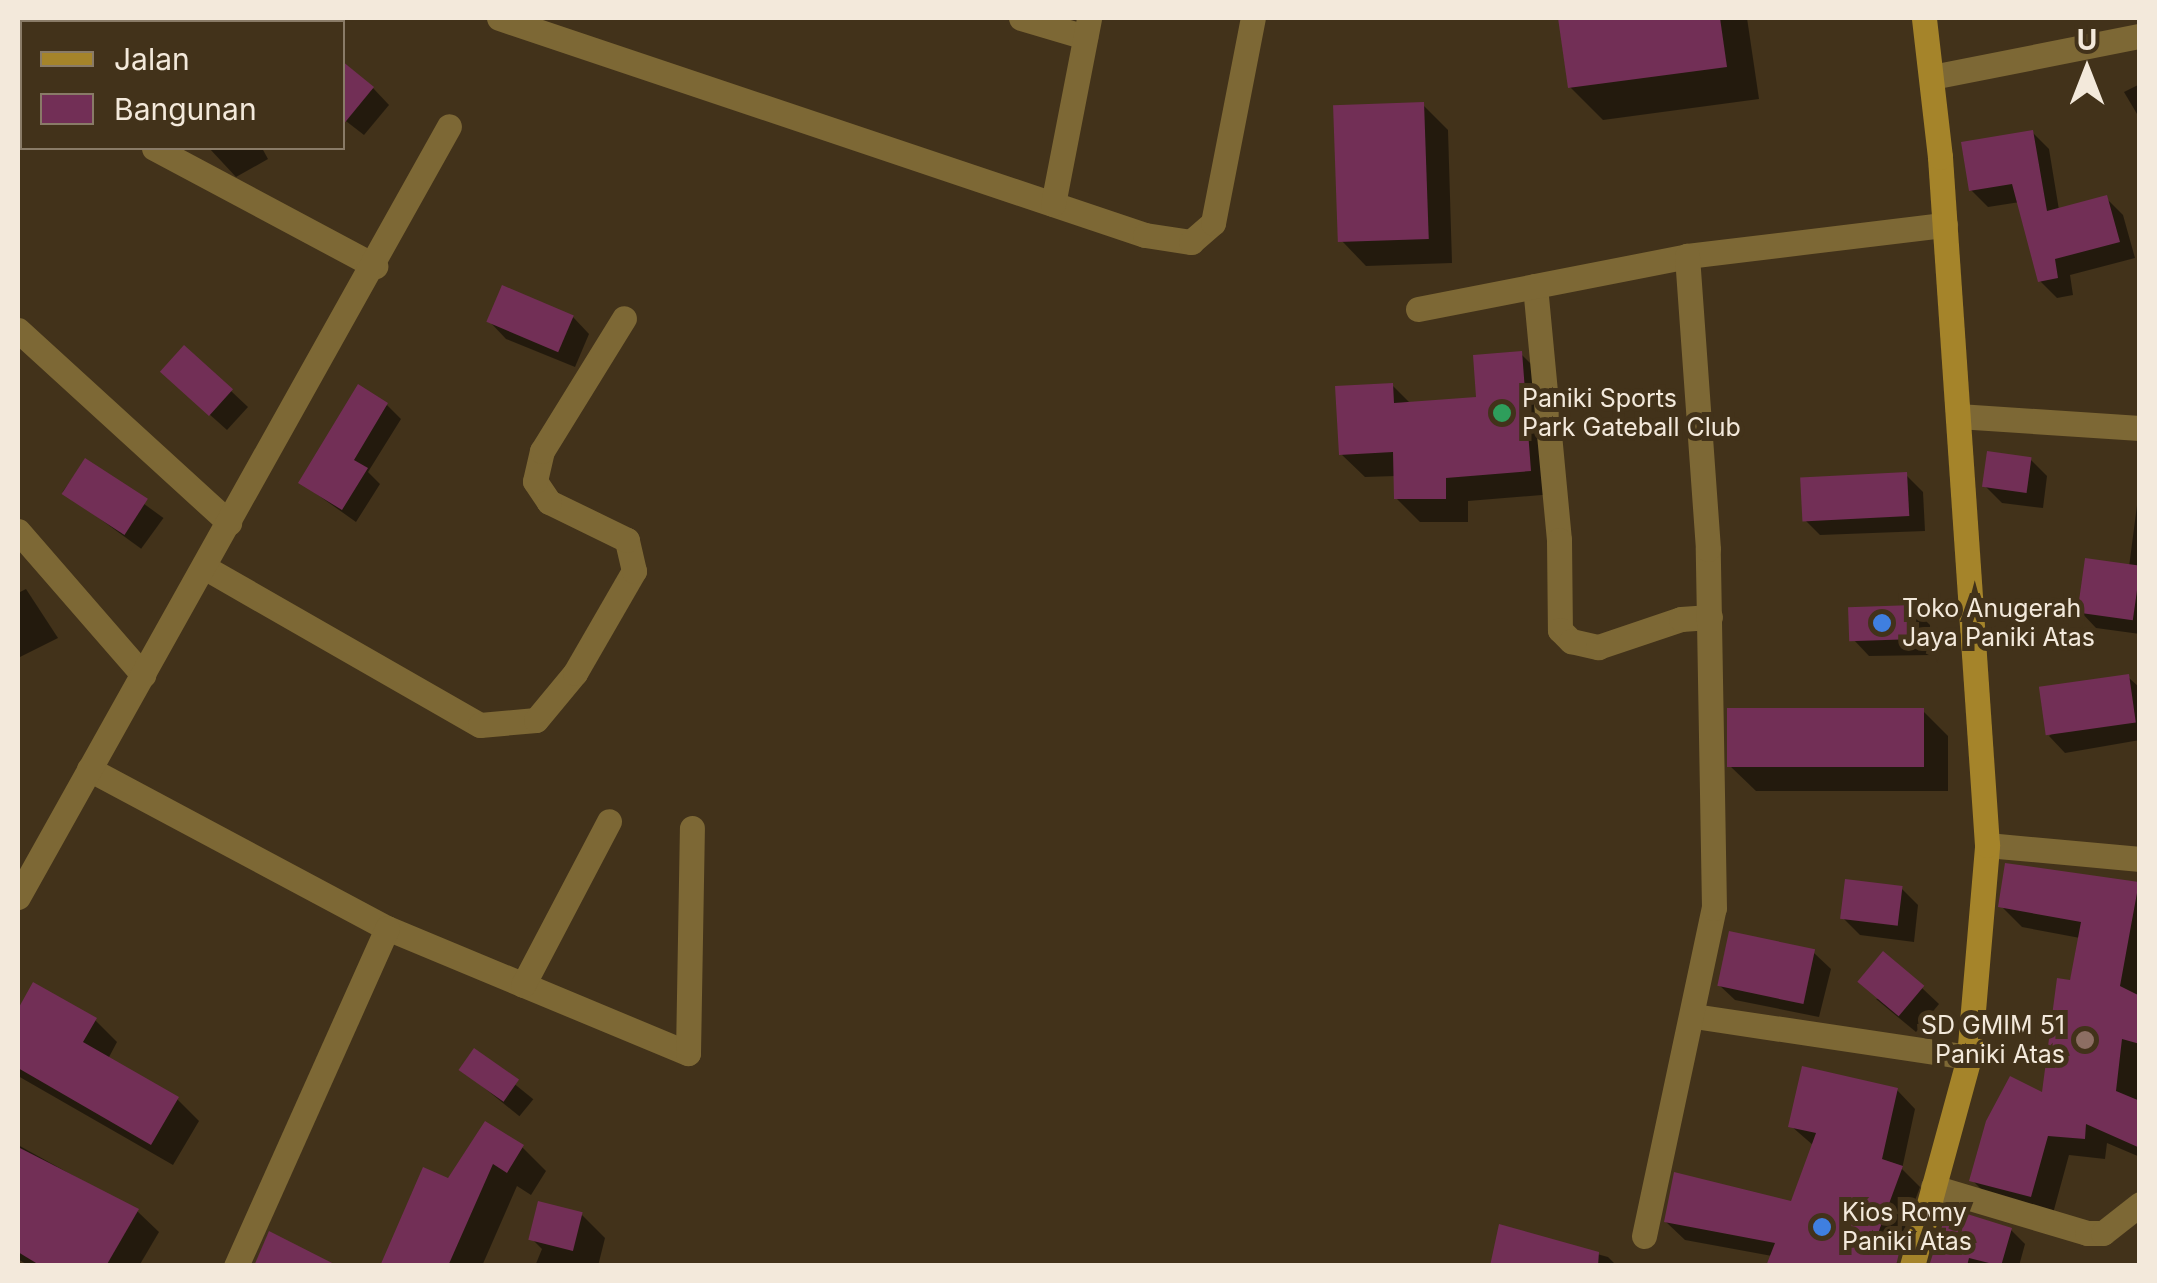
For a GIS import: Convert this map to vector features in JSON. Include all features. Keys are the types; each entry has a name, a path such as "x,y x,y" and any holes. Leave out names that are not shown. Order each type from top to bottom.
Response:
{"street":[{"path":"499,18 1145,234 1192,242 1206,234 1252,18"},
{"path":"1022,18 1087,28 1053,204"},
{"path":"1912,1266 1969,1057 1988,844 1945,225 1924,18"},
{"path":"1932,77 2140,36"},
{"path":"18,897 375,266 449,126"},
{"path":"158,150 375,266"},
{"path":"1418,309 1687,256 1945,225"},
{"path":"1644,1236 1714,908 1710,617 1687,256"},
{"path":"1535,286 1558,540 1560,630 1572,641 1598,647 1682,619 1710,617"},
{"path":"204,567 480,726 536,720 575,674 634,571 627,540 549,502 535,482 542,451 624,318"},
{"path":"18,330 229,522"},
{"path":"1958,416 2140,428"},
{"path":"18,531 143,674"},
{"path":"89,770 387,928 688,1053 692,828"},
{"path":"524,984 609,822"},
{"path":"1988,844 2140,859"},
{"path":"236,1266 387,928"},
{"path":"1694,1016 1969,1057"},
{"path":"1933,1187 2087,1233 2103,1233 2140,1204"}],"building":[{"path":"1558,18 1720,18 1727,67 1568,88"},
{"path":"345,63 374,87 345,122"},
{"path":"1424,102 1429,239 1338,242 1333,105"},
{"path":"2033,130 2047,211 2107,195 2120,242 2055,259 2058,278 2038,282 2012,184 1969,191 1961,142"},
{"path":"502,285 574,315 558,352 486,322"},
{"path":"184,345 233,389 209,416 160,372"},
{"path":"1522,351 1531,471 1446,478 1446,499 1394,499 1393,452 1339,455 1335,386 1393,383 1394,403 1476,397 1473,355"},
{"path":"358,384 388,403 354,460 368,468 342,510 298,483"},
{"path":"1987,451 2032,457 2027,493 1982,487"},
{"path":"85,458 148,499 124,535 62,494"},
{"path":"1907,472 1909,516 1802,522 1800,478"},
{"path":"2085,558 2140,566 2133,620 2077,612"},
{"name":"Toko Anugerah Jaya Paniki Atas","path":"1914,605 1915,639 1849,641 1848,607"},
{"path":"2129,674 2136,723 2046,735 2039,687"},
{"path":"1727,708 1924,708 1924,767 1727,767"},
{"path":"2005,863 2139,882 2120,986 2140,996 2140,1044 2122,1039 2116,1091 2140,1101 2140,1148 2086,1124 2085,1139 2048,1136 2031,1197 1969,1181 1986,1121 2010,1076 2042,1092 2057,978 2070,980 2081,922 1998,907"},
{"path":"1845,879 1903,886 1898,926 1840,919"},
{"path":"1729,931 1815,949 1803,1004 1717,986"},
{"path":"1883,951 1924,986 1899,1016 1857,982"},
{"path":"33,982 97,1018 83,1042 179,1097 151,1145 18,1068 18,1009"},
{"path":"474,1048 519,1080 504,1102 459,1070"},
{"path":"1802,1066 1898,1088 1882,1159 1903,1166 1877,1236 1901,1244 1896,1266 1766,1266 1775,1243 1664,1222 1674,1172 1791,1201 1816,1133 1788,1127"},
{"path":"485,1121 524,1145 507,1173 493,1164 448,1266 380,1266 423,1167 448,1178"},
{"path":"18,1147 139,1209 106,1266 41,1266 18,1252"},
{"path":"538,1201 583,1212 573,1251 528,1240"},
{"path":"1948,1208 2012,1228 2001,1266 1969,1258 1967,1266 1929,1266"},
{"path":"1499,1224 1599,1252 1598,1266 1490,1266"},
{"path":"269,1231 338,1266 254,1266"}],"place":[{"name":"Paniki Sports Park Gateball Club","path":"1502,413"},
{"name":"Toko Anugerah Jaya Paniki Atas","path":"1882,623"},
{"name":"SD GMIM 51 Paniki Atas","path":"2085,1040"},
{"name":"Kios Romy Paniki Atas","path":"1822,1227"}]}
